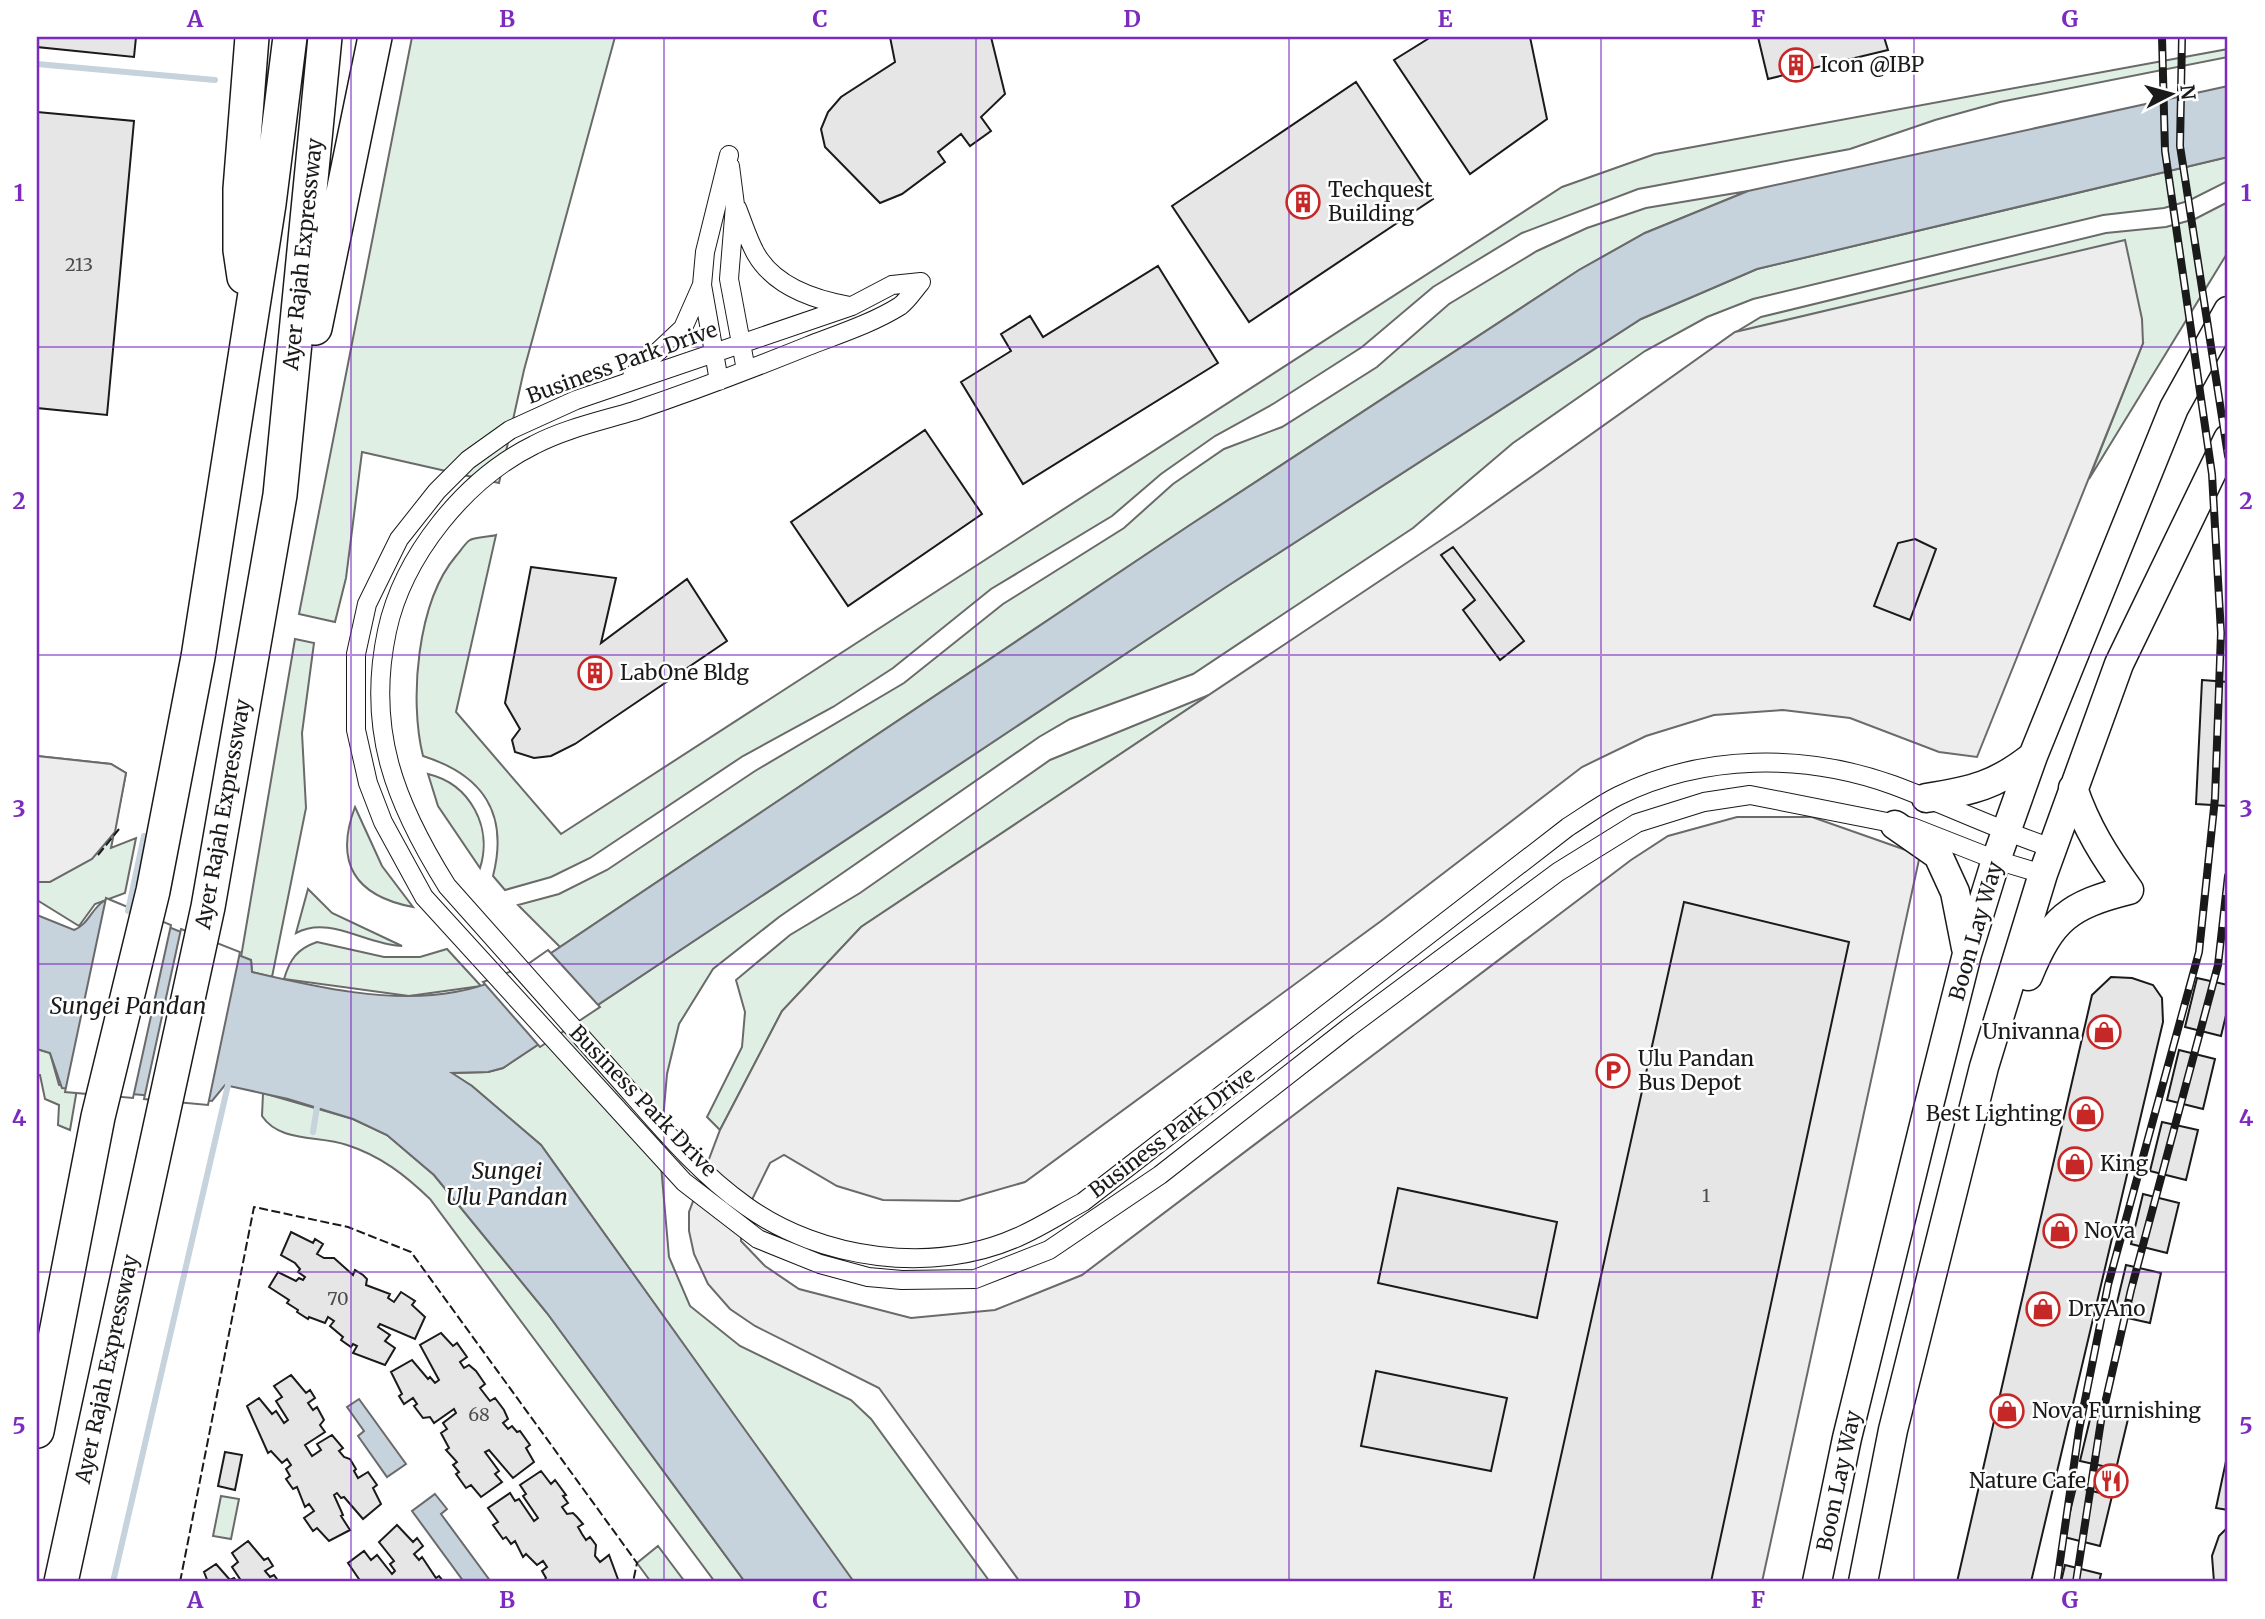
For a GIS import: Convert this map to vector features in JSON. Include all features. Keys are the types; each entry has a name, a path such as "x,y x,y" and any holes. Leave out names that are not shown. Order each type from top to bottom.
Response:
{"highway":[{"path":"252,37 241,168 240,238 242,269 252,299"},
{"name":"Ayer Rajah Expressway","path":"37,1431 98,1118 153,891 211,580 252,299 269,204 290,37"},
{"name":"Ayer Rajah Expressway","path":"61,1582 208,907 280,495 325,37"},
{"path":"280,495 375,37"}],"main road":[{"name":"Boon Lay Way","path":"1817,1582 1847,1438 1967,954 1996,860 2033,756 2174,408 2228,311"},
{"name":"Boon Lay Way","path":"1863,1582 1893,1430 1984,1067 2048,861 2119,664 2228,439"},
{"path":"1926,798 1971,791 1996,783 2033,756"},
{"path":"1984,1067 2049,932 2073,910 2129,890 2100,849 2085,821 2073,788"},
{"path":"1895,825 1938,855 1955,892 1967,954"}],"street":[{"path":"621,385 649,363 683,328 702,285 708,239 729,155 735,205 729,279 746,370"},
{"path":"735,205 756,256 790,288 824,301 852,306"},
{"name":"Business Park Drive","path":"921,282 902,304 849,330 719,381 535,444 502,464 454,505 416,560 392,608 379,678 381,723 390,774 417,839 447,886 685,1154 746,1206 788,1231 828,1246 869,1254 936,1257 974,1252 1018,1238 1083,1202 1568,827 1616,797 1685,771 1729,764 1763,763 1805,764 1844,772 1926,798 2006,833 2048,861 1996,860 1912,827 1750,795 1704,802 1637,823 1558,872 1348,1028 1160,1175 1049,1250 975,1279 868,1277 820,1264 758,1239 684,1182 424,897 383,822 368,783 356,730 356,654 367,604 399,539 437,491 468,460 510,430 545,412 852,306 892,285 921,282"},
{"path":"702,285 719,381"}],"green space":[{"path":"412,37 615,37 524,370 499,483 362,452 346,578 335,622 299,614"},
{"path":"2228,49 2228,57 2000,102 1935,120 1850,149 1638,189 1522,233 1433,287 1362,347 1273,404 1215,436 1161,474 1112,516 991,589 893,668 833,707 743,756 590,858 551,877 505,890 493,876 497,833 494,815 486,800 476,786 462,774 423,756 417,708 417,680 425,625 432,599 443,576 470,540 496,535 456,712 561,834 1562,187 1655,154"},
{"path":"2228,157 2228,181 2188,201 2164,208 2103,215 1753,299 1707,317 1645,351 1513,443 1413,528 1193,674 1070,719 1039,737 779,917 713,969 679,1024 667,1074 660,1154 669,1257 690,1306 740,1346 851,1400 871,1419 990,1582 853,1582 541,1145 472,1086 451,1073 488,1072 503,1068 1226,587 1641,319 1757,269"},
{"path":"1748,191 1645,233 1579,270 1190,525 560,947 518,905 559,894 607,870 755,771 904,683 1003,604 1124,528 1173,484 1224,449 1282,427 1377,367 1449,304 1537,251 1587,228 1646,208"},
{"path":"2228,202 2228,252 2089,479 2143,343 1736,332 1761,317 2106,233 2166,227 2195,219"},
{"path":"295,639 314,643 302,733 306,808 272,977 252,972 251,960 241,957"},
{"path":"1209,695 861,927 782,1011 720,1130 707,1117 742,1047 745,1012 736,980 790,935 860,893 1050,760"},
{"path":"37,756 111,764 126,773 111,848 136,838 125,893 95,904 79,926 37,900"},
{"path":"428,774 456,787 475,809 483,837 480,868 438,806"},
{"path":"355,807 382,866 413,907 377,895 354,874 347,845"},
{"path":"308,889 332,913 402,946 322,927 296,933"},
{"path":"317,942 384,957 420,957 447,949 481,986 409,996 284,979 295,956"},
{"path":"37,1049 50,1053 59,1085 77,1089 70,1130 58,1125 59,1105 45,1099 40,1075 37,1075"},
{"path":"263,1093 353,1119 387,1135 434,1175 547,1313 745,1582 715,1582 430,1199 402,1174 359,1149 279,1131 262,1116"},
{"path":"221,1496 239,1499 231,1539 213,1536"},
{"path":"658,1546 685,1582 651,1582 637,1563"}],"shaded area":[{"name":"Ulu Pandan Bus Depot","path":"2125,240 2142,319 2143,343 1977,757 1939,752 1850,718 1783,710 1714,715 1646,736 1582,767 1381,921 1025,1182 959,1201 883,1200 837,1186 784,1155 770,1163 741,1222 741,1241 765,1266 799,1289 911,1318 995,1310 1082,1275 1631,860 1668,836 1737,817 1812,817 1920,855 1762,1582 1020,1582 879,1388 755,1326 730,1309 708,1284 694,1254 689,1231 689,1212 720,1130 782,1011 861,927 1462,526 1735,332"},
{"path":"37,756 111,764 126,773 115,832 92,859 50,882 37,882"}],"water":[{"name":"Sungei Pandan","path":"2228,86 2228,157 1757,269 1641,319 1226,587 503,1068 488,1072 452,1073 472,1086 541,1145 854,1582 745,1582 547,1313 434,1175 387,1135 353,1119 288,1099 225,1085 212,1101 62,1088 50,1053 37,1049 37,915 74,930 104,901 251,960 252,972 327,988 379,995 430,995 473,988 527,969 1190,525 1579,270 1645,233 1748,191"},
{"path":"359,1399 406,1464 387,1477 358,1436 364,1431 347,1407"},
{"path":"435,1494 447,1509 441,1514 491,1582 464,1582 412,1511"}],"pier":[{"path":"106,898 171,925 133,1098 65,1092"},
{"path":"181,929 240,952 208,1105 144,1099"},
{"path":"548,950 600,1007 540,1047 483,982 525,966"}],"building":[{"path":"37,37 136,37 134,57 37,47"},
{"path":"890,37 991,37 1005,94 981,117 991,131 970,146 961,134 938,152 945,162 902,194 880,203 825,147 821,129 828,112 841,97 895,62"},
{"path":"1431,37 1530,37 1547,119 1470,174 1394,60"},
{"name":"Icon @IBP","path":"1758,37 1884,37 1888,50 1768,79"},
{"name":"Techquest Building","path":"1356,82 1433,199 1249,322 1172,206"},
{"path":"37,112 134,121 107,415 37,408"},
{"path":"1158,266 1218,363 1023,484 961,382 1011,351 1001,334 1030,316 1043,337"},
{"path":"925,430 982,514 848,606 791,522"},
{"path":"1915,539 1936,549 1910,620 1874,606 1898,543"},
{"path":"1453,547 1524,641 1500,660 1463,610 1475,600 1441,555"},
{"name":"LabOne Bldg","path":"531,567 616,578 601,643 687,579 727,641 575,744 551,756 534,758 515,752 512,740 520,729 505,703"},
{"path":"2202,680 2228,682 2228,806 2196,804"},
{"path":"1684,902 1849,942 1711,1582 1533,1582"},
{"path":"2111,977 2132,978 2153,985 2162,998 2163,1022 2031,1582 1957,1582 2092,995"},
{"path":"2197,978 2228,985 2228,1007 2221,1036 2185,1027"},
{"path":"2179,1050 2215,1059 2203,1109 2167,1100"},
{"path":"2162,1122 2198,1130 2186,1180 2150,1171"},
{"path":"1398,1188 1557,1222 1537,1318 1378,1283"},
{"path":"2143,1194 2179,1203 2167,1253 2131,1244"},
{"path":"291,1232 313,1243 315,1239 323,1244 317,1254 324,1258 334,1258 353,1275 355,1270 367,1279 366,1285 390,1294 388,1298 394,1302 401,1292 415,1301 412,1305 425,1317 415,1339 380,1324 378,1327 390,1335 385,1341 395,1348 385,1365 353,1353 357,1346 353,1344 351,1347 341,1340 343,1337 330,1326 334,1321 328,1317 325,1323 309,1317 308,1319 297,1312 298,1310 287,1303 289,1300 269,1287 278,1272 296,1281 305,1277 298,1272 300,1269 295,1263 281,1255"},
{"path":"2126,1265 2161,1273 2150,1323 2114,1315"},
{"path":"441,1333 453,1346 457,1343 467,1357 460,1362 464,1368 469,1365 476,1371 485,1384 480,1388 490,1401 495,1398 504,1410 508,1419 503,1423 508,1429 512,1426 517,1432 520,1431 530,1445 526,1448 534,1462 513,1478 489,1450 485,1452 499,1471 495,1474 502,1482 481,1497 471,1485 466,1488 456,1474 459,1472 453,1465 457,1462 446,1450 449,1448 441,1433 447,1429 443,1423 456,1413 454,1409 434,1423 430,1417 423,1418 414,1406 417,1404 413,1398 404,1404 391,1372 412,1360 428,1379 430,1377 435,1383 439,1380 420,1345"},
{"path":"1376,1371 1507,1398 1491,1471 1361,1446"},
{"path":"291,1375 306,1393 310,1390 315,1398 308,1403 313,1410 317,1407 324,1420 320,1425 325,1432 305,1445 312,1456 321,1450 317,1444 332,1435 343,1448 339,1451 350,1459 358,1478 368,1472 377,1485 373,1488 381,1504 363,1519 344,1497 341,1498 337,1493 334,1495 343,1515 341,1516 350,1530 329,1541 317,1528 313,1531 304,1518 314,1511 309,1504 305,1507 297,1487 293,1489 286,1479 290,1476 286,1469 291,1465 287,1459 282,1463 271,1451 268,1453 247,1406 259,1398 272,1414 276,1411 284,1423 288,1420 276,1401 282,1397 274,1386"},
{"path":"2092,1411 2128,1419 2116,1469 2080,1461"},
{"path":"225,1452 242,1455 235,1490 218,1486"},
{"path":"2228,1452 2228,1510 2216,1508"},
{"path":"541,1471 551,1484 555,1480 566,1495 563,1496 568,1503 562,1507 567,1514 573,1513 583,1524 578,1527 586,1540 590,1537 596,1545 595,1556 600,1562 609,1555 619,1582 543,1582 546,1578 542,1571 547,1567 543,1561 537,1565 526,1554 523,1557 515,1541 511,1544 506,1537 503,1539 493,1525 498,1522 488,1508 510,1493 515,1501 519,1499 534,1521 538,1518 523,1496 526,1494 520,1485"},
{"path":"2076,1487 2112,1496 2100,1546 2064,1537"},
{"path":"397,1525 413,1542 417,1538 423,1546 414,1554 419,1560 422,1557 436,1578 439,1576 444,1582 361,1582 348,1563 364,1551 371,1560 377,1555 392,1574 395,1571 390,1564 394,1561 379,1542"},
{"path":"2228,1527 2228,1582 2214,1582 2212,1556 2219,1536"},
{"path":"248,1541 264,1560 268,1558 273,1566 265,1571 270,1577 274,1575 279,1582 242,1582 232,1567 238,1562 232,1553"},
{"path":"216,1564 230,1580 234,1578 237,1582 208,1582 204,1572"},
{"path":"2065,1565 2101,1574 2099,1582 2061,1582"}],"waterway":[{"path":"37,64 215,80"},
{"path":"128,911 144,836"},
{"path":"113,1582 228,1085"},
{"path":"313,1132 317,1107"}],"railway":[{"path":"2057,1582 2079,1430 2108,1285 2199,952 2215,798 2221,633 2212,474 2165,151 2162,37"},
{"path":"2182,37 2180,146 2228,456"},
{"path":"2076,1582 2101,1421 2131,1290 2218,965 2228,876"}],"fence":[{"path":"98,855 119,829"},
{"path":"180,1582 254,1207 348,1227 411,1252 637,1563 633,1582"}],"place":[{"name":"Icon @IBP","path":"1796,65"},
{"name":"Techquest Building","path":"1303,202"},
{"name":"LabOne Bldg","path":"595,673"},
{"name":"Univanna","path":"2104,1032"},
{"name":"Ulu Pandan Bus Depot","path":"1613,1071"},
{"name":"Best Lighting","path":"2086,1114"},
{"name":"King","path":"2075,1164"},
{"name":"Nova","path":"2060,1231"},
{"name":"DryAno","path":"2043,1309"},
{"name":"Nova Furnishing","path":"2007,1411"},
{"name":"Nature Cafe","path":"2111,1481"}],"water label":[{"name":"Sungei Ulu Pandan","path":"507,1184"}]}
